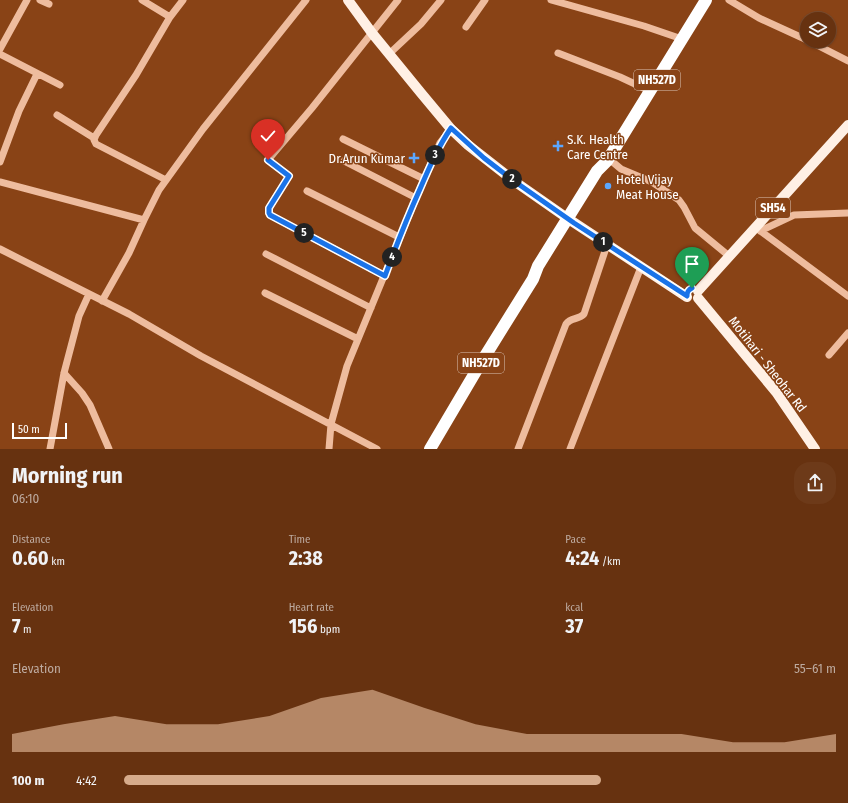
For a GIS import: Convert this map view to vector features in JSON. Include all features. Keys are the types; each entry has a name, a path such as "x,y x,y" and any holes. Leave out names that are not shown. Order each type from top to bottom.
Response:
{"highway":[{"name":"NH527D","path":"430,449 482,361 534,279 538,266 571,220 597,171 608,159 706,0"}],"main road":[{"name":"Motihari - Sheohar Rd","path":"348,0 372,33 451,128 484,158 607,245 641,267 694,295 776,392 815,449"},
{"name":"SH54","path":"694,295 729,256 757,230 848,125"}],"street":[{"path":"0,49 27,0"},
{"path":"40,0 49,4"},
{"path":"142,0 170,17"},
{"path":"94,138 136,75 170,17 183,0"},
{"path":"102,301 129,253 159,190 208,123 306,0"},
{"path":"385,276 270,215 269,208 289,176 268,160 398,0"},
{"path":"389,54 421,24 441,0"},
{"path":"466,27 485,0"},
{"path":"551,0 644,26 682,39"},
{"path":"729,0 759,18 800,36"},
{"path":"823,48 848,61"},
{"path":"558,53 620,77 650,91"},
{"path":"0,54 60,85"},
{"path":"0,162 19,111 37,74"},
{"path":"57,115 94,138 94,142 96,144 166,180"},
{"path":"329,449 331,424 347,366 416,198 440,144 451,128"},
{"path":"343,139 424,180"},
{"path":"608,159 621,168 652,182 678,200 684,207 696,228 729,256"},
{"path":"344,161 416,198"},
{"path":"0,182 144,220"},
{"path":"307,191 399,237"},
{"path":"757,230 794,215 848,213"},
{"path":"757,230 848,296"},
{"path":"518,449 566,324 569,320 581,317 584,314 607,245"},
{"path":"0,249 129,314 201,356 377,449"},
{"path":"266,254 371,308"},
{"path":"570,449 641,267"},
{"path":"265,293 358,339"},
{"path":"50,449 64,373 80,316 88,294"},
{"path":"829,355 848,333"},
{"path":"64,373 82,393 90,405 109,449"}],"place":[{"name":"S.K. Health Care Centre","path":"558,146"},
{"name":"Dr.Arun Kumar","path":"414,158"},
{"name":"Hotel Vijay Meat House","path":"608,186"}],"route":[{"path":"268,160 289,176 269,208 270,215 385,276 402,230 440,144 451,128 484,158 574,223 687,296 687,293 692,288"}]}
